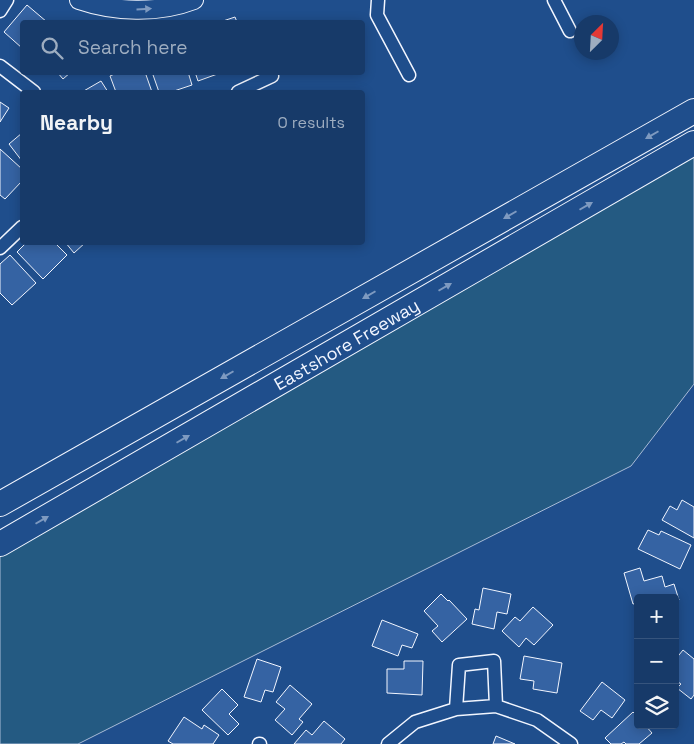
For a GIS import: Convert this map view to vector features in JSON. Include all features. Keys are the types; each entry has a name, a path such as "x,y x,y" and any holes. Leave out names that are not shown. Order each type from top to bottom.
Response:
{"highway":[{"name":"Eastshore Freeway","path":"0,504 694,111"},
{"name":"Eastshore Freeway","path":"0,544 694,143"}],"street":[{"path":"0,11 7,0"},
{"path":"79,0 94,5 142,10 194,0"},
{"path":"378,0 377,16 409,75"},
{"path":"554,0 570,31"},
{"path":"0,66 31,90"},
{"path":"242,90 272,76"},
{"path":"0,248 20,229"},
{"path":"456,709 459,665 494,661 496,706"},
{"path":"388,744 415,722 456,709 496,706 537,720 571,744"}],"shaded area":[{"path":"694,143 694,384 631,466 78,744 0,744 0,544"}],"building":[{"path":"27,5 45,20 20,20 20,46 4,32"},
{"path":"60,75 68,75 63,79"},
{"path":"146,75 151,90 115,90 110,76"},
{"path":"153,75 189,75 192,85 177,90 158,90"},
{"path":"196,75 215,75 198,81"},
{"path":"101,81 107,90 85,90"},
{"path":"0,102 9,108 0,122"},
{"path":"20,135 20,158 9,144"},
{"path":"0,149 20,167 20,183 5,199 0,195"},
{"path":"24,245 57,245 67,255 43,279 17,252"},
{"path":"67,245 83,245 74,253"},
{"path":"10,255 36,283 12,305 0,293 0,264"},
{"path":"682,500 694,507 694,538 662,520 670,506 677,510"},
{"path":"648,530 659,535 661,531 691,545 680,569 638,549"},
{"path":"640,568 644,581 662,576 665,587 674,584 677,594 634,594 633,604 624,573"},
{"path":"483,588 511,594 507,614 497,612 494,629 472,624 475,609 479,610"},
{"path":"441,594 467,619 442,642 432,631 438,626 424,611"},
{"path":"533,607 553,625 534,645 526,638 519,647 502,631 515,617 520,621"},
{"path":"382,620 418,634 412,648 402,645 398,656 372,646"},
{"path":"683,650 694,659 694,695 691,699 679,690 681,684 679,683 679,655"},
{"path":"524,656 562,663 557,693 533,689 534,681 520,679"},
{"path":"257,659 281,667 273,692 265,690 261,702 244,697"},
{"path":"404,661 423,661 422,695 387,693 387,669 404,669"},
{"path":"602,682 625,700 612,718 601,710 593,720 580,711"},
{"path":"290,685 312,704 299,719 303,722 292,735 275,720 285,709 276,702"},
{"path":"222,689 238,705 229,714 239,724 228,735 202,710"},
{"path":"633,712 634,729 648,729 652,733 639,744 626,744 624,742 621,744 611,744 605,738"},
{"path":"184,717 202,729 204,725 219,735 213,744 173,744 168,741"},
{"path":"324,721 345,739 341,744 294,744 306,730 312,735"},
{"path":"496,736 515,744 493,744"}]}
